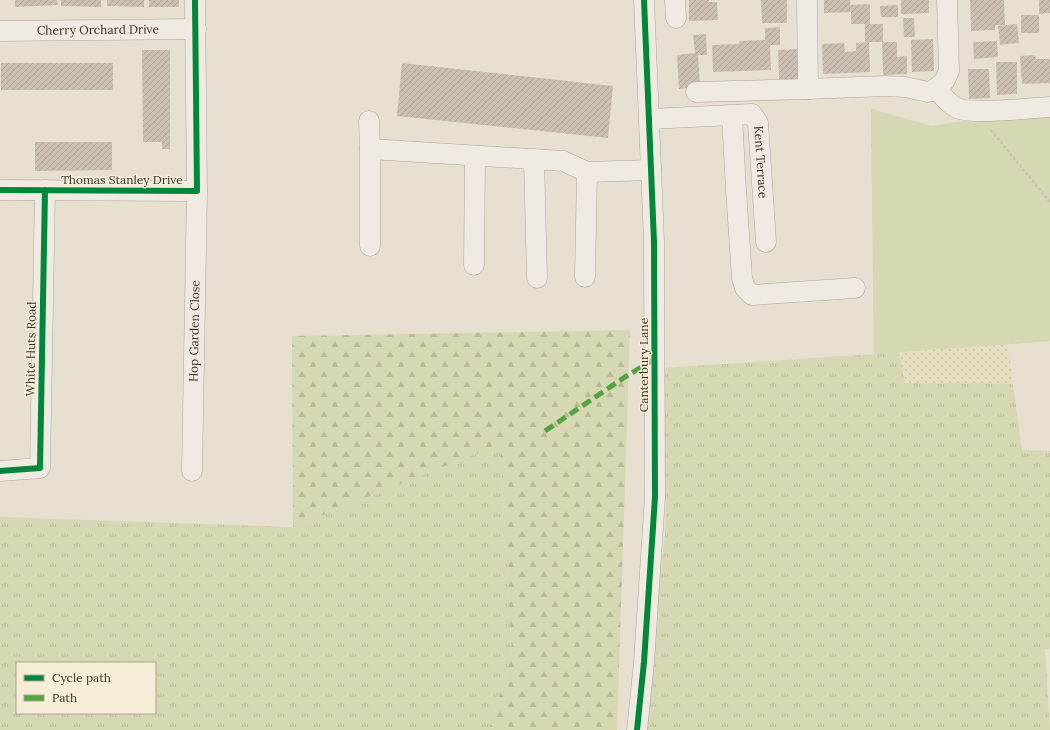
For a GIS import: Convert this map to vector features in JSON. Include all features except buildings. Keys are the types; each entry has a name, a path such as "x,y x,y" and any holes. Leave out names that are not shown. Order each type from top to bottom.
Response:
{"street":[{"name":"Thomas Stanley Drive","path":"0,190 197,191 195,0"},
{"name":"Canterbury Lane","path":"637,730 644,662 655,498 654,242 644,0"},
{"path":"807,0 808,89"},
{"path":"696,92 894,86 928,92 936,88 945,80 949,71 947,0"},
{"name":"Cherry Orchard Drive","path":"0,31 196,29"},
{"path":"936,88 954,106 962,110 974,111 1050,107"},
{"name":"Kent Terrace","path":"650,119 752,114 758,123 766,242"},
{"path":"732,116 740,254 742,278 745,288 752,295 855,288"},
{"path":"369,121 370,246"},
{"path":"370,149 563,161 587,172 651,170"},
{"path":"474,265 475,156"},
{"path":"534,159 537,278"},
{"path":"585,277 587,172"},
{"name":"White Huts Road","path":"0,471 40,468 45,190"},
{"name":"Hop Garden Close","path":"192,471 197,191"}],"path":[{"path":"974,111 1050,202"}],"shaded area":[{"path":"1008,344 1013,384 905,383 899,352"}],"green space":[{"path":"871,109 931,126 1050,341 899,352 905,383 1013,384 1022,450 1050,451 1050,649 1045,649 1050,730 644,730 666,524 662,368 874,354"},
{"path":"871,109 931,126 955,122 1050,116 1050,341 874,354"},
{"path":"630,330 617,730 489,730 512,654 500,444 293,527 292,336"},
{"path":"500,444 512,654 489,730 0,730 0,517 293,527"}],"marked path":[{"path":"545,431 625,377 655,359"}],"cycle path":[{"path":"0,190 197,191 195,0"},
{"path":"637,730 644,662 655,497 654,242 644,0"},
{"path":"0,471 40,468 45,190"}]}
